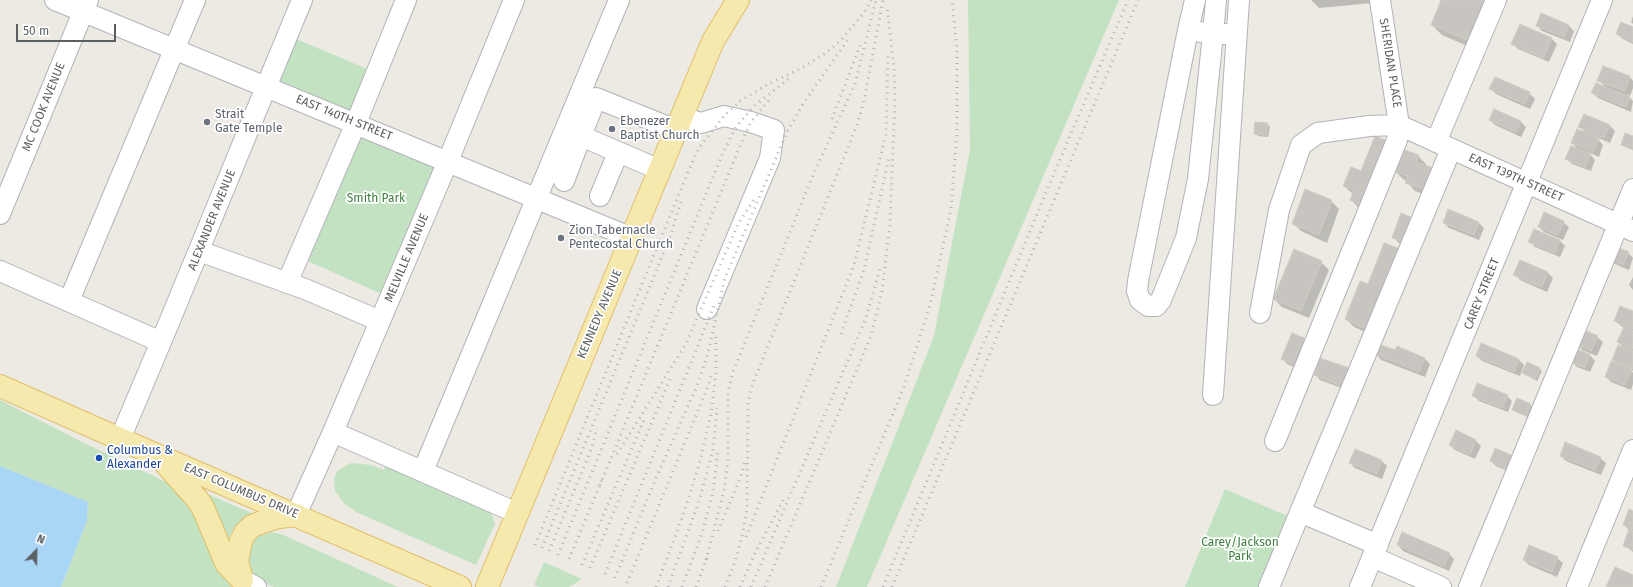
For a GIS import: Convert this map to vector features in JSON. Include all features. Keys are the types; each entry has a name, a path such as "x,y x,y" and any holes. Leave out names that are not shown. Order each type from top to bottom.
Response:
{"main road":[{"name":"KENNEDY AVENUE","path":"487,587 713,42 738,0"},
{"name":"EAST COLUMBUS DRIVE","path":"0,386 450,583"},
{"path":"158,456 198,500 204,510 226,563 249,584"},
{"path":"249,584 237,561 241,541 245,533 252,526 265,521 279,517 296,515"}],"street":[{"name":"EAST 140TH STREET","path":"56,0 86,6 175,49 632,238"},
{"path":"69,301 195,0"},
{"name":"ALEXANDER AVENUE","path":"120,439 302,0"},
{"path":"287,283 356,123 406,0"},
{"name":"MELVILLE AVENUE","path":"296,515 380,322 514,0"},
{"path":"423,471 618,0"},
{"path":"1195,0 1138,281 1137,291 1140,300 1148,306 1156,306 1161,300 1186,238 1198,179 1216,0"},
{"path":"1213,395 1239,0"},
{"name":"SHERIDAN PLACE","path":"1276,441 1397,140 1399,125 1380,0"},
{"path":"1269,587 1300,512 1443,145 1496,0"},
{"name":"CAREY STREET","path":"1360,587 1602,0"},
{"name":"MC COOK AVENUE","path":"0,214 86,6"},
{"path":"1188,30 1213,34 1236,34"},
{"path":"564,180 596,98 679,123 701,124 724,116 751,122 774,130 770,158 707,309"},
{"path":"1260,313 1278,210 1301,145 1318,133 1369,126 1399,125"},
{"name":"EAST 139TH STREET","path":"1399,125 1626,227"},
{"path":"581,136 660,170"},
{"path":"600,196 618,153"},
{"path":"1469,587 1626,227 1633,189"},
{"path":"199,251 305,289 380,322"},
{"path":"0,270 161,342"},
{"path":"333,432 517,513"},
{"path":"1577,587 1633,450"},
{"path":"1300,512 1441,587"}],"green space":[{"path":"968,0 1119,0 867,587 836,587 934,336 970,150"},
{"path":"296,39 377,73 359,115 278,81"},
{"name":"Smith Park","path":"355,132 438,167 384,295 303,259"},
{"path":"0,400 82,442 166,482 188,497 217,562 228,583 234,587 61,587 87,521 88,502 0,466"},
{"path":"351,463 371,465 384,470 385,466 491,512 495,524 476,565 356,512 344,503 335,491 334,479 337,471"},
{"name":"Carey/Jackson Park","path":"1225,489 1292,518 1266,587 1185,587"},
{"path":"207,494 254,514 234,528 227,541"},
{"path":"271,532 281,534 398,587 274,587 262,582 252,575 245,563 248,548 256,537"},
{"path":"544,562 582,579 569,587 540,587 534,585"}],"water":[{"path":"0,466 88,502 87,521 61,587 0,587"}],"building":[{"path":"1441,0 1492,0 1474,43 1431,25"},
{"path":"1541,13 1569,25 1564,37 1536,26"},
{"path":"1621,22 1633,27 1633,42 1616,34"},
{"path":"1520,24 1552,38 1543,58 1511,44"},
{"path":"1603,66 1630,76 1625,91 1597,81"},
{"path":"1495,77 1530,92 1525,104 1489,89"},
{"path":"1596,83 1630,97 1626,107 1591,93"},
{"path":"1494,109 1521,121 1516,132 1489,120"},
{"path":"1584,114 1610,125 1604,138 1578,127"},
{"path":"1255,122 1268,123 1266,135 1254,134"},
{"path":"1577,129 1599,138 1593,152 1571,143"},
{"path":"1625,133 1633,136 1633,150 1621,145"},
{"path":"1375,136 1393,143 1366,207 1350,200 1354,190 1343,186 1351,167 1361,171"},
{"path":"1571,146 1591,154 1585,167 1565,159"},
{"path":"1402,149 1419,155 1416,162 1431,167 1423,189 1405,183 1408,176 1394,171"},
{"path":"1305,189 1332,200 1319,235 1292,224"},
{"path":"1448,209 1479,222 1474,235 1443,223"},
{"path":"1544,212 1564,221 1558,235 1538,227"},
{"path":"1401,213 1413,218 1405,242 1392,238"},
{"path":"1534,229 1560,240 1555,253 1528,242"},
{"path":"1384,243 1401,249 1368,330 1345,319 1360,281 1368,284"},
{"path":"1614,246 1629,252 1623,265 1608,258"},
{"path":"1294,249 1322,261 1301,311 1273,299"},
{"path":"1520,260 1548,272 1542,287 1513,275"},
{"path":"1620,306 1633,311 1633,329 1614,321"},
{"path":"1624,327 1633,331 1633,349 1617,342"},
{"path":"1582,329 1598,336 1591,351 1576,345"},
{"path":"1292,333 1304,338 1293,364 1281,359"},
{"path":"1481,343 1519,359 1514,372 1476,356"},
{"path":"1379,344 1395,350 1397,346 1425,358 1419,372 1375,354"},
{"path":"1618,345 1633,351 1633,369 1612,360"},
{"path":"1576,349 1590,354 1585,368 1571,362"},
{"path":"1320,358 1349,368 1342,386 1314,375"},
{"path":"1611,361 1632,370 1625,385 1605,377"},
{"path":"1527,362 1540,368 1535,379 1522,373"},
{"path":"1477,383 1508,395 1502,408 1472,396"},
{"path":"1517,398 1531,404 1526,416 1512,410"},
{"path":"1456,430 1476,440 1470,455 1449,445"},
{"path":"1565,442 1601,457 1595,470 1560,456"},
{"path":"1495,448 1513,456 1508,469 1490,461"},
{"path":"1355,449 1382,460 1377,474 1349,463"},
{"path":"1629,509 1633,511 1633,529 1623,525"},
{"path":"1629,529 1633,531 1633,550 1623,546"},
{"path":"1402,532 1450,553 1444,566 1397,545"},
{"path":"1529,545 1558,557 1552,572 1523,560"},
{"path":"1615,567 1633,575 1633,587 1606,587"}],"railway":[{"path":"535,545 699,148 724,116 740,101 826,53 841,40 864,13 871,0"},
{"path":"706,560 724,491 728,460 728,392 733,372 813,175 855,84 876,0"},
{"path":"725,587 735,562 747,509 748,406 751,388 857,125 864,101 883,0"},
{"path":"821,587 904,387 930,305 951,209 957,132 957,50 952,0"},
{"path":"883,587 1047,190 1128,0"},
{"path":"892,587 1138,0"},
{"path":"765,587 871,336 882,292 890,224 895,99 894,68 887,6"},
{"path":"615,578 656,478 696,388 707,357 725,278 787,132 803,104 849,38"},
{"path":"832,119 861,43"},
{"path":"746,537 854,265 886,134 888,54"},
{"path":"558,555 722,155 736,127 753,107 791,77"},
{"path":"600,485 745,134 751,122 769,100"},
{"path":"841,334 864,270 889,157"},
{"path":"617,454 686,344 738,224 755,198"},
{"path":"542,548 669,240 682,199"},
{"path":"751,587 866,318 880,269"},
{"path":"605,574 714,306"},
{"path":"656,587 681,521 699,465 711,414 716,372 716,336"},
{"path":"627,583 711,376"},
{"path":"590,568 671,377"},
{"path":"668,587 699,501 713,451 717,408"},
{"path":"582,565 644,420"},
{"path":"549,551 591,450 597,428"},
{"path":"682,587 702,533 713,492 718,450"},
{"path":"718,531 741,476 745,462"},
{"path":"569,559 602,480"},
{"path":"740,587 757,549 785,497"},
{"path":"696,587 708,555"}],"place":[{"name":"Strait Gate Temple","path":"207,122"},
{"name":"Ebenezer Baptist Church","path":"612,129"},
{"name":"Zion Tabernacle Pentecostal Church","path":"561,238"},
{"name":"Columbus & Alexander","path":"99,458"}]}
